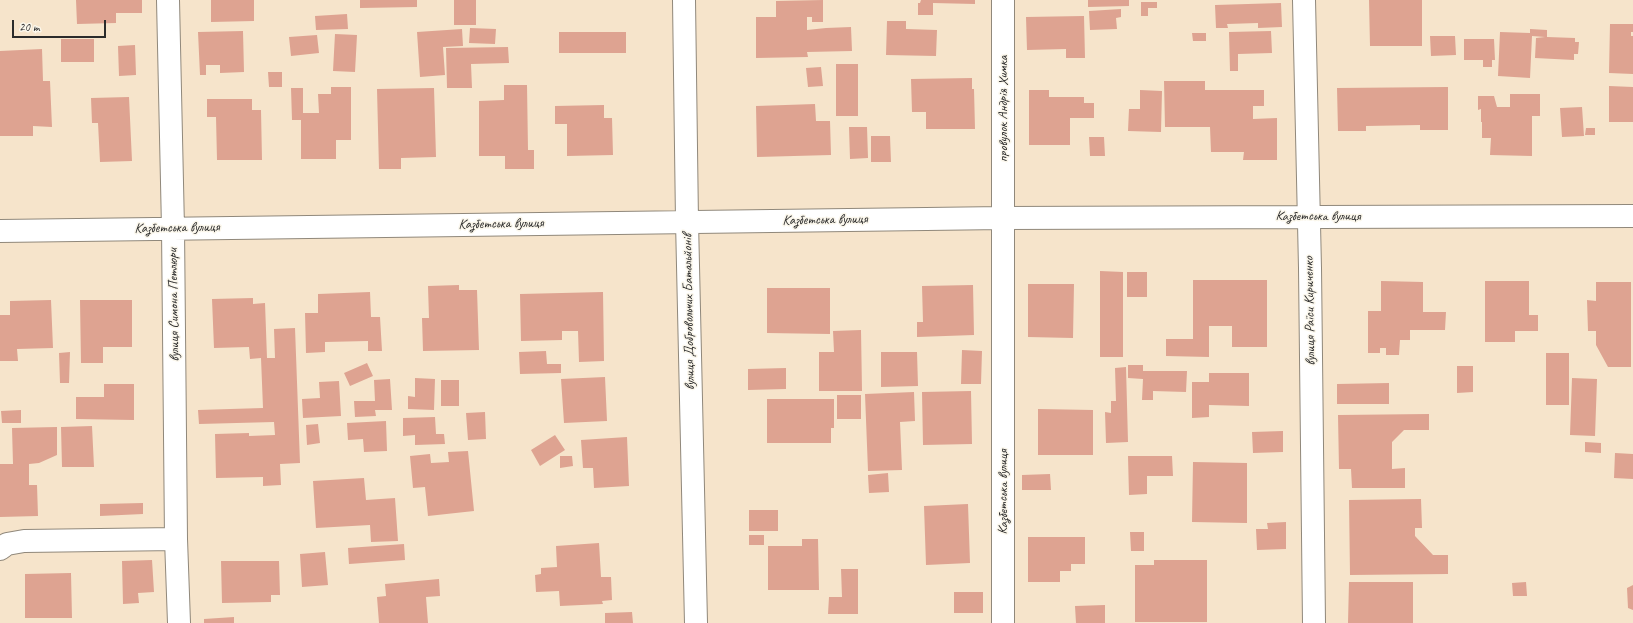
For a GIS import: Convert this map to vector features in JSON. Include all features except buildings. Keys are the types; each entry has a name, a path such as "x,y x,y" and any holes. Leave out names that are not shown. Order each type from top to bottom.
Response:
{"street":[{"name":"вулиця Симона Петлюри","path":"168,0 173,228 176,539 179,623"},
{"name":"вулиця Добровольчих Батальйонів","path":"684,0 687,221 696,623"},
{"name":"провулок Андрія Химка","path":"1003,0 1003,218"},
{"name":"вулиця Раїси Кириченко","path":"1304,0 1309,216 1314,623"},
{"name":"Казбетська вулиця","path":"0,231 1003,218 1633,216"},
{"name":"Казбетська вулиця","path":"1003,218 1003,623"},
{"path":"0,549 7,544 24,541 176,539"}]}
